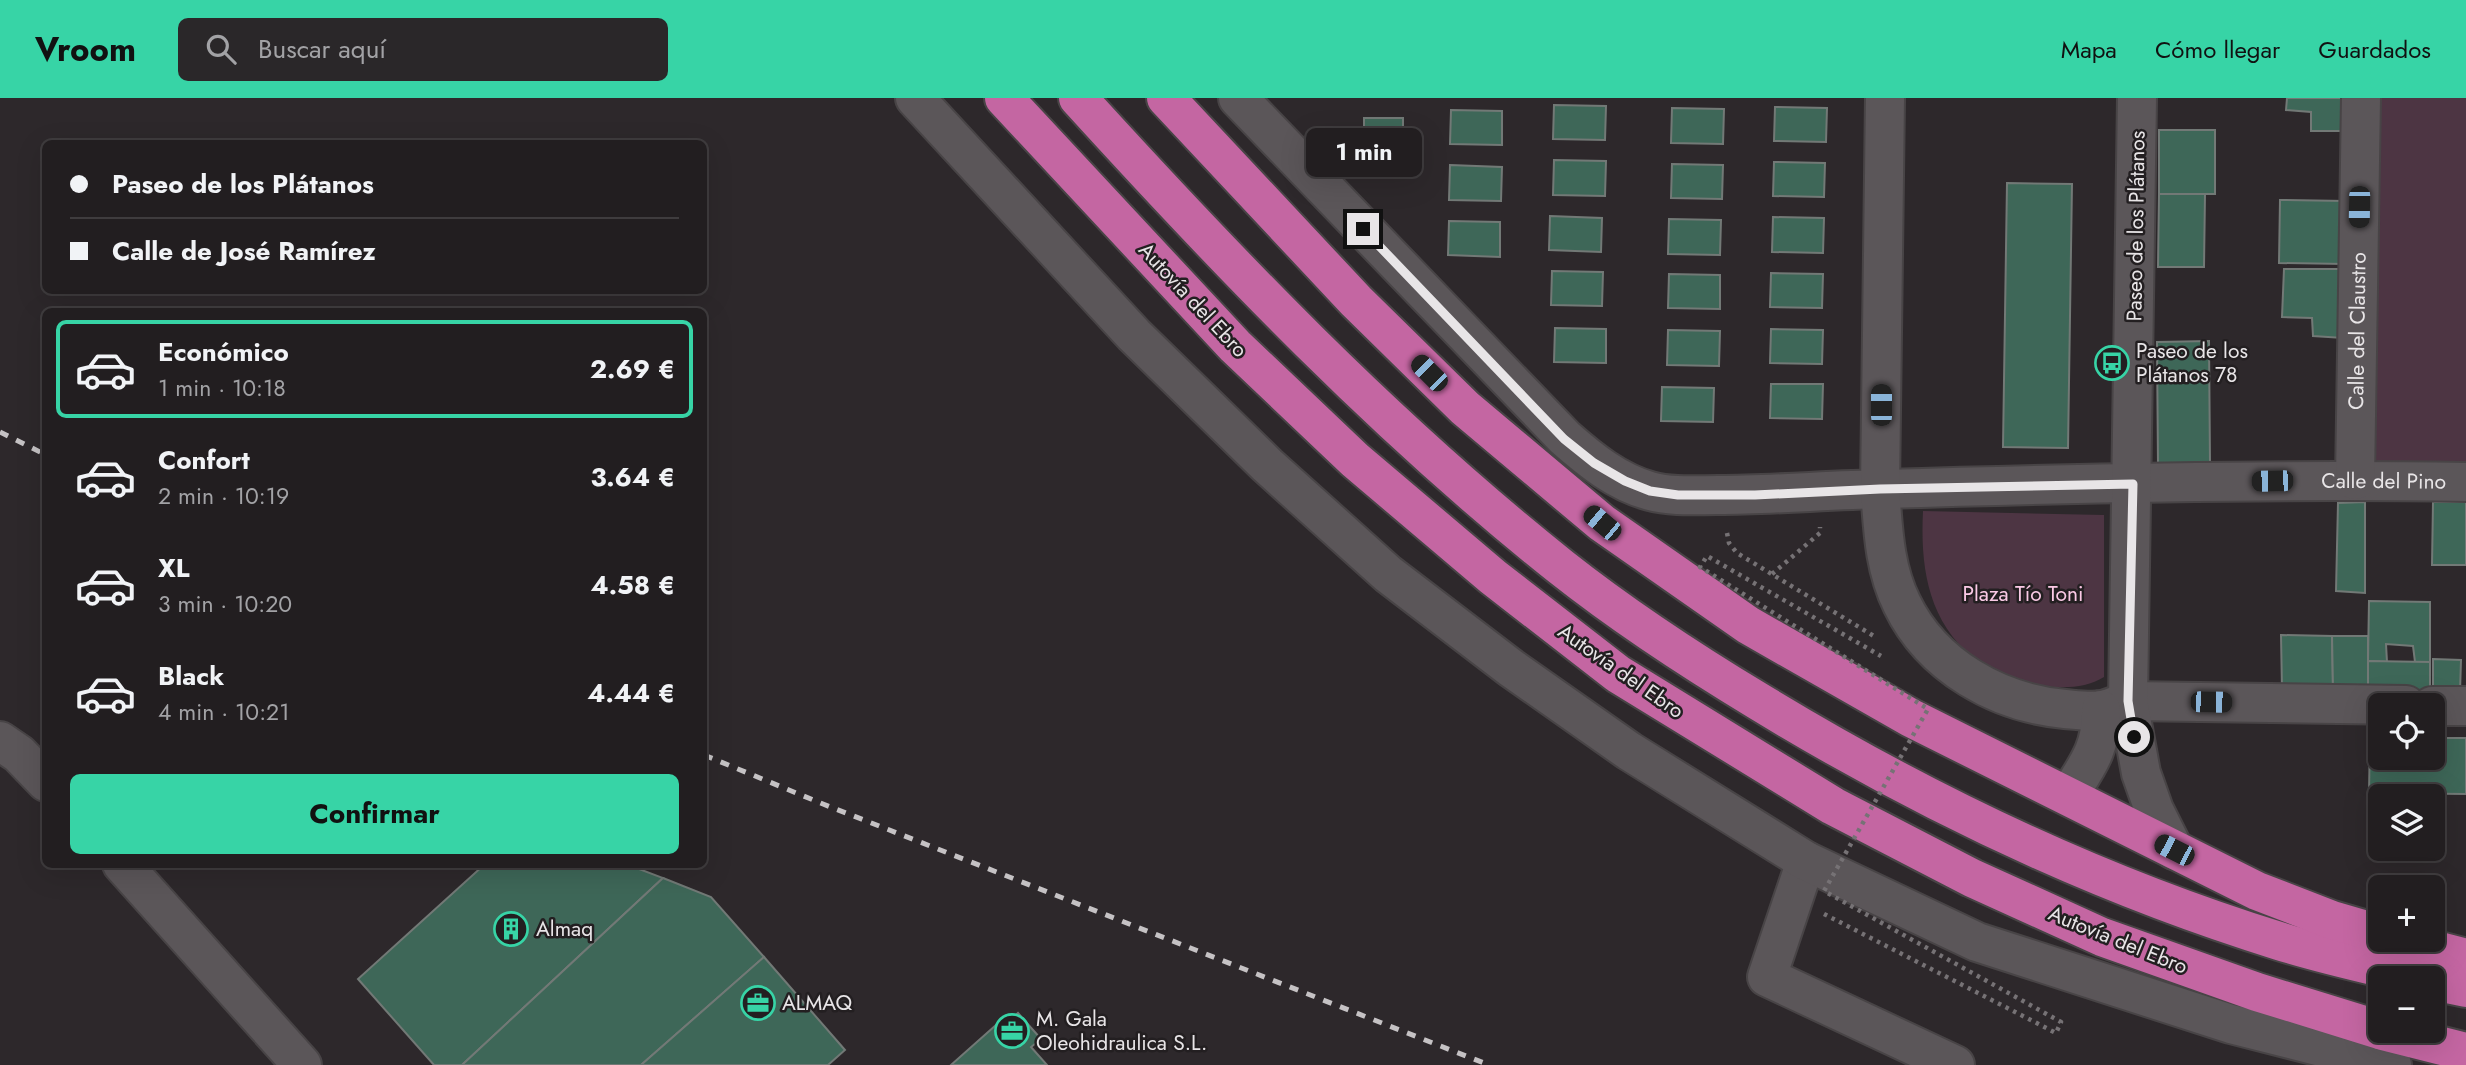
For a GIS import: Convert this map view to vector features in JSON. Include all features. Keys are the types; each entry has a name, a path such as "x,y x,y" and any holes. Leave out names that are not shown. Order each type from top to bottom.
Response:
{"highway":[{"name":"Autovía del Ebro","path":"1004,98 1235,346 1355,460 1493,577 1618,674 1833,806 1972,878 2102,937 2258,992 2368,1026"},
{"path":"1077,98 1225,257 1449,474 1564,569 1691,660 1905,786 2013,840 2126,888 2280,942 2375,966"},
{"path":"1166,98 1356,301 1465,408 1602,523 1748,625 1911,718 2257,891 2332,920 2368,930"},
{"path":"2443,952 2466,958"},
{"path":"2445,984 2466,988"},
{"name":"Autovía del Ebro","path":"2432,1043 2466,1052"}],"street":[{"path":"915,98 1134,335 1267,464 1388,574 1511,668 1629,751 1806,861 1977,942 2231,1024 2392,1065"},
{"path":"1885,98 1880,489 1886,555 1893,582 1902,605 1933,649 1980,685 2013,700 2044,707 2368,705"},
{"name":"Paseo de los Plátanos","path":"2137,98 2133,484 2115,706 2154,810 2174,850"},
{"name":"Calle del Claustro","path":"2355,480 2361,98"},
{"name":"Calle del Pino","path":"1254,103 1564,439 1594,463 1625,481 1650,491 1678,495 1724,495 1880,489 2355,480 2466,482"},
{"path":"2068,796 2095,753 2115,706"},
{"path":"2445,706 2466,706"},
{"path":"0,741 19,754 42,778"},
{"path":"1806,861 1767,977 1955,1065"},
{"path":"126,868 302,1065"}],"path":[{"path":"1772,574 1820,533 1820,492"},
{"path":"1724,495 1729,543 1737,553 1888,645 1881,656 1707,556 1700,567 1928,709 1824,891 2061,1022 2056,1033 1824,914"}],"green space":[{"path":"2378,98 2466,98 2466,467 2374,470"},
{"name":"Plaza Tío Toni","path":"1923,511 2104,515 2104,677 2078,686 2040,685 1992,670 1963,649 1939,615 1931,596 1923,555"}],"building":[{"path":"2287,98 2345,98 2344,131 2311,131 2311,112 2286,110"},
{"path":"1554,105 1606,106 1605,140 1553,139"},
{"path":"1775,107 1827,108 1826,142 1774,141"},
{"path":"1672,108 1724,109 1723,144 1671,143"},
{"path":"1451,110 1502,111 1502,145 1450,144"},
{"path":"1364,118 1403,118 1403,164 1364,164"},
{"path":"2159,130 2215,130 2215,194 2159,194"},
{"path":"1554,160 1606,161 1605,196 1553,195"},
{"path":"1774,162 1825,163 1824,197 1773,196"},
{"path":"1672,164 1723,165 1722,199 1671,198"},
{"path":"1450,165 1502,167 1501,201 1449,200"},
{"path":"2007,183 2072,184 2068,448 2003,447"},
{"path":"2159,194 2205,194 2204,267 2158,267"},
{"path":"2280,200 2345,201 2345,264 2279,263"},
{"path":"1550,216 1602,218 1601,252 1549,250"},
{"path":"1773,217 1824,218 1823,253 1772,252"},
{"path":"1669,219 1721,220 1720,255 1668,254"},
{"path":"1449,221 1500,222 1500,257 1448,255"},
{"path":"2284,269 2344,269 2343,338 2313,336 2312,318 2282,317"},
{"path":"1552,271 1603,272 1602,306 1551,305"},
{"path":"1771,273 1823,274 1822,308 1770,307"},
{"path":"1669,274 1720,275 1720,309 1668,308"},
{"path":"1555,328 1606,329 1606,363 1554,362"},
{"path":"1771,329 1823,330 1822,364 1770,363"},
{"path":"1668,330 1720,331 1719,366 1667,365"},
{"path":"2209,341 2210,465 2158,465 2157,342"},
{"path":"1771,384 1823,384 1822,419 1770,418"},
{"path":"1662,387 1714,388 1713,422 1661,421"},
{"path":"2365,502 2365,593 2336,591 2338,503"},
{"path":"2433,502 2466,502 2466,565 2432,565"},
{"path":"2369,601 2430,602 2430,662 2415,662 2413,646 2386,644 2387,662 2368,661"},
{"path":"2281,635 2332,636 2333,689 2282,690"},
{"path":"2332,636 2368,636 2368,690 2333,689"},
{"path":"2433,659 2461,660 2460,692 2433,692"},
{"path":"2368,661 2430,662 2430,693 2368,690"},
{"path":"2445,738 2466,738 2466,794 2445,794 2445,784 2369,784 2369,770 2445,770"},
{"name":"Almaq","path":"481,868 637,868 663,878 462,1065 434,1065 358,979"},
{"name":"Almaq","path":"663,878 711,897 764,957 641,1065 462,1065"},
{"name":"ALMAQ","path":"764,957 845,1050 828,1065 641,1065"},
{"name":"M. Gala Oleohidraulica S.L.","path":"1018,1013 1041,1039 1031,1047 1047,1065 951,1065 1005,1017 1009,1022"}],"railway":[{"path":"0,432 42,453"},
{"path":"707,756 1489,1065"}],"place":[{"name":"Paseo de los Plátanos 78","path":"2112,363"},
{"name":"Almaq","path":"511,929"},
{"name":"ALMAQ","path":"758,1003"},
{"name":"M. Gala Oleohidraulica S.L.","path":"1012,1031"}],"route":[{"path":"1363,229 1564,439 1594,463 1625,481 1650,491 1678,495 1755,495 1880,489 2133,484 2128,701 2134,737"}]}
